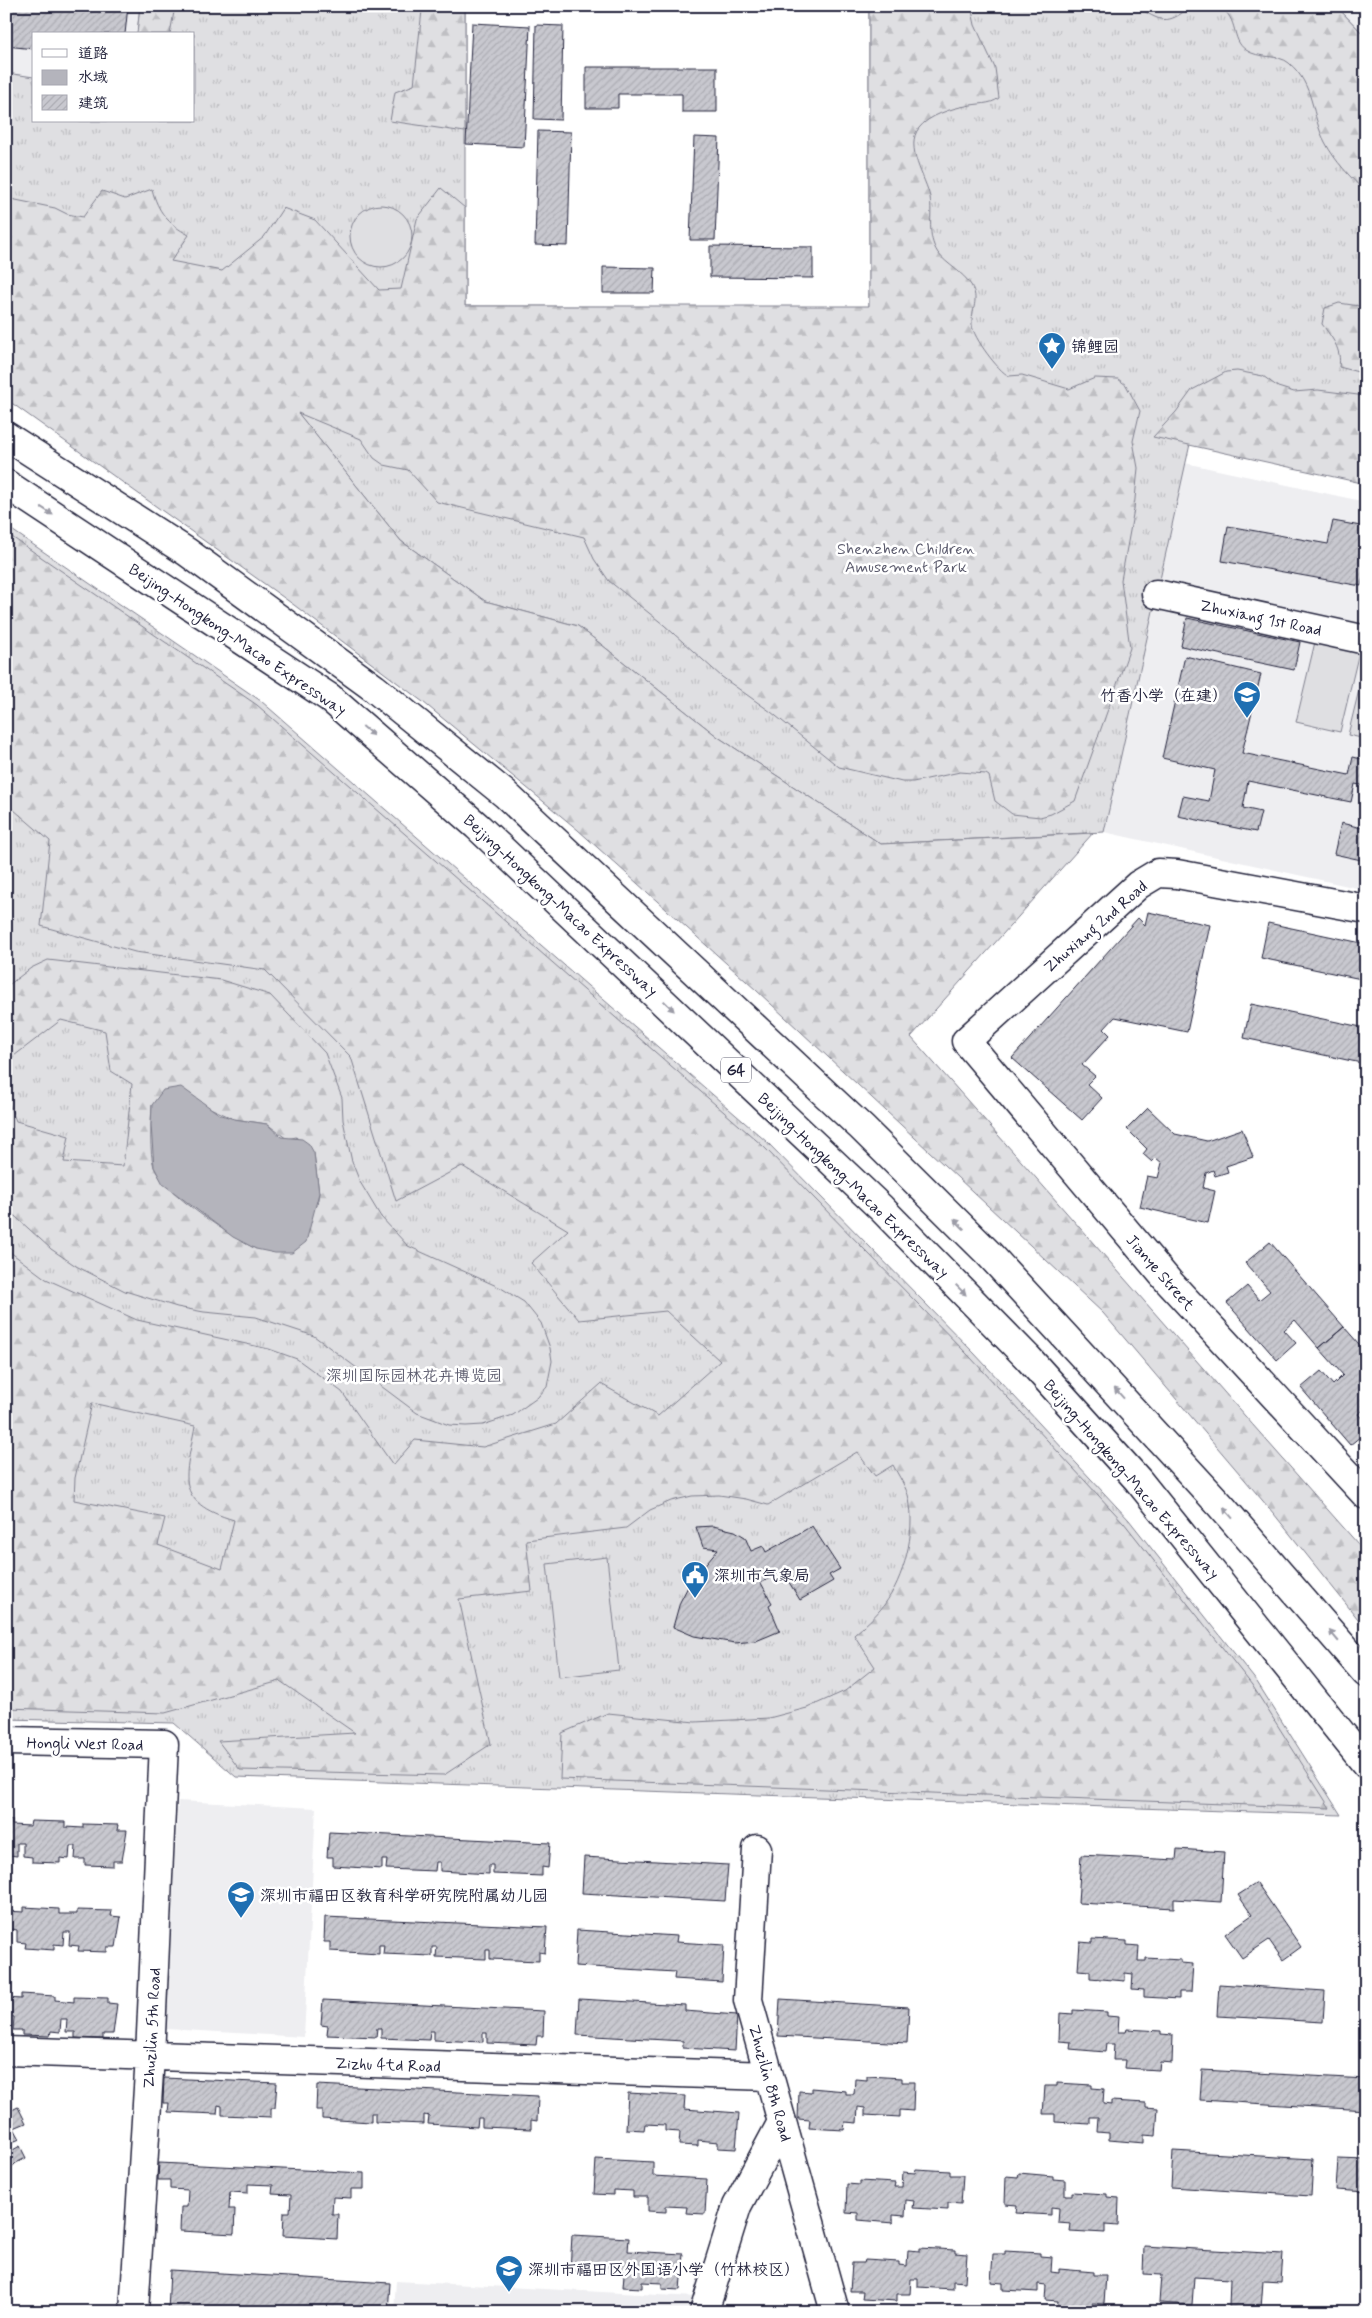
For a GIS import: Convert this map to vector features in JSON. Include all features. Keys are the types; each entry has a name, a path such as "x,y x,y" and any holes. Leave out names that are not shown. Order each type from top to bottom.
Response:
{"main road":[{"path":"6,436 187,552 374,688 506,794 862,1128 989,1254 1214,1498 1366,1673"},
{"name":"Beijing-Hongkong-Macao Expressway","path":"6,484 330,698 477,826 881,1208 1028,1358 1138,1480 1366,1764"},
{"name":"Zhuxiang 1st Road","path":"1156,594 1366,640"},
{"name":"Zhuxiang 2nd Road","path":"966,1041 1138,885 1158,873 1198,877 1366,909"},
{"name":"Jianye Street","path":"966,1041 1169,1282 1366,1495"},
{"name":"Hongli West Road","path":"6,1741 164,1744"},
{"name":"Zhuzilin 5th Road","path":"134,2312 150,2056 164,1744"},
{"name":"Zhuzilin 8th Road","path":"757,1849 748,2000 834,2312"},
{"name":"Zizhu 4td Road","path":"6,2051 769,2076"},
{"path":"704,2312 737,2206 782,2122"}],"shaded area":[{"path":"6,6 140,6 137,32 32,32 32,79 6,76"},
{"path":"1336,6 1366,6 1366,37"},
{"name":"竹香小学（在建）","path":"1185,463 1366,502 1366,890 1104,832"},
{"name":"深圳市福田区教育科学研究院附属幼儿园","path":"178,1801 316,1808 304,2037 166,2029"},
{"name":"深圳市福田区外国语小学（竹林校区）","path":"396,2281 696,2297 694,2312 394,2312"}],"green space":[{"name":"Shenzhen Children Amusement Park","path":"140,6 465,6 465,306 869,307 869,6 1336,6 1366,37 1366,456 1190,444 1104,832 881,844 718,737 578,626 485,601 401,541 297,412 6,235 6,73 32,77 32,122 195,122 195,32 137,32"},
{"path":"140,6 175,6 170,32 137,32"},
{"path":"418,6 465,6 465,132 390,121 395,92 414,85 422,10"},
{"path":"869,6 971,6 975,25 995,68 999,98 988,103 970,105 934,116 919,128 914,144 917,162 930,197 931,232 934,246 942,257 968,280 974,290 975,300 972,325 981,345 999,368 1009,376 1022,375 1069,389 1095,378 1118,379 1126,385 1140,411 1133,441 1138,468 1134,509 1121,580 1130,648 1075,801 1051,814 1040,817 1012,814 995,801 989,776 986,774 960,772 913,782 902,782 839,767 771,712 722,677 664,625 609,581 594,559 584,537 437,502 408,470 384,465 374,458 361,439 298,413 401,541 485,601 578,626 718,737 881,844 1093,833 911,1037 1366,1553 1366,1629 1274,1514 1103,1313 756,990 578,830 423,702 294,605 6,399 6,235 13,238 6,234 6,198 55,208 67,214 83,217 102,191 125,199 152,189 157,204 165,216 175,226 189,235 171,261 222,271 264,237 283,208 315,220 379,290 401,289 417,219 441,188 465,208 465,306 869,306"},
{"path":"1136,6 1191,6 1176,17 1164,20 1152,16"},
{"path":"1219,6 1336,6 1366,37 1366,193 1344,169 1325,142 1304,81 1297,72 1285,60 1256,55 1241,46 1230,17"},
{"path":"381,205 393,208 403,214 409,224 412,236 409,248 403,258 393,264 381,267 369,264 359,258 353,248 350,236 353,224 359,214 369,208"},
{"path":"1339,303 1366,307 1366,374 1339,367 1338,349 1322,324 1325,308"},
{"path":"1237,371 1263,376 1278,387 1294,392 1318,390 1366,396 1366,484 1153,437 1176,412 1192,390 1226,372"},
{"name":"深圳国际园林花卉博览园","path":"6,526 261,701 767,1142 974,1353 1129,1520 1257,1682 1341,1815 236,1777 174,1723 6,1719"},
{"name":"深圳国际园林花卉博览园","path":"6,533 257,705 763,1146 970,1357 1124,1523 1252,1685 1330,1808 560,1779 562,1733 608,1713 695,1722 769,1718 807,1708 845,1691 875,1667 854,1635 881,1609 897,1582 907,1555 911,1512 906,1490 893,1465 875,1476 857,1452 768,1505 719,1495 692,1496 671,1501 650,1510 626,1528 526,1540 532,1591 459,1599 491,1744 444,1775 240,1770 218,1741 355,1733 280,1681 165,1713 6,1708 6,1249 46,1279 137,1320 269,1349 297,1359 342,1392 393,1465 415,1440 483,1447 556,1424 601,1384 658,1416 720,1361 666,1311 579,1320 531,1263 568,1230 462,1166 396,1201 351,1057 265,970 135,952 41,926 50,841 6,803","holes":["92,1403 195,1426 187,1473 188,1485 192,1496 200,1505 214,1513 234,1520 222,1569 158,1545 165,1518 74,1500 75,1478"]},
{"path":"1315,642 1359,652 1340,732 1296,722"},
{"path":"1366,661 1366,739 1348,735"},
{"path":"48,960 221,980 270,995 325,1053 342,1098 343,1120 352,1162 360,1182 381,1217 408,1246 501,1288 524,1302 541,1323 550,1348 552,1361 547,1387 537,1398 513,1415 483,1425 449,1425 417,1413 314,1336 256,1317 204,1312 177,1307 125,1291 76,1266 51,1249 6,1208 6,1097 16,1121 69,1136 64,1162 123,1166 132,1084 111,1071 105,1031 61,1020 6,1062 6,987 31,968","holes":["152,1105 208,1107 234,1119 267,1124 287,1139 296,1137 314,1153 319,1193 317,1206 256,1249 215,1224 184,1201 170,1189 154,1167 151,1145"]},
{"path":"607,1557 619,1670 559,1677 547,1564"}],"water":[{"path":"181,1087 219,1114 234,1119 267,1124 281,1137 302,1139 309,1144 314,1153 319,1193 306,1242 292,1253 275,1253 256,1249 233,1237 163,1184 154,1167 151,1125 152,1105 163,1090"}],"building":[{"path":"6,6 128,6 125,32 32,32 32,49 6,46"},
{"path":"472,23 530,26 524,147 466,144"},
{"path":"536,25 563,26 561,120 534,119"},
{"path":"586,67 717,67 717,112 682,112 682,94 618,94 618,108 586,108"},
{"path":"538,131 571,132 568,246 535,245"},
{"path":"694,137 719,138 715,240 690,240"},
{"path":"710,246 813,247 813,278 710,277"},
{"path":"603,267 655,268 654,293 603,293"},
{"path":"1333,521 1366,527 1366,563 1361,586 1222,561 1228,526 1328,544"},
{"path":"1187,618 1300,642 1294,670 1181,646"},
{"path":"1185,656 1261,674 1242,753 1349,775 1353,757 1366,760 1366,786 1355,784 1351,802 1248,781 1243,808 1261,812 1256,832 1178,816 1183,796 1209,801 1215,770 1162,758"},
{"path":"1341,823 1366,829 1366,861 1334,854"},
{"path":"1148,912 1210,925 1187,1032 1115,1017 1104,1029 1110,1035 1082,1065 1095,1076 1087,1084 1102,1098 1082,1120 1012,1058 1138,918 1145,925"},
{"path":"1268,923 1366,944 1366,980 1261,958"},
{"path":"1251,1004 1366,1028 1366,1064 1244,1038"},
{"path":"1148,1108 1175,1134 1207,1141 1242,1129 1253,1157 1226,1166 1228,1172 1215,1176 1213,1170 1206,1173 1203,1188 1215,1191 1208,1223 1140,1207 1147,1176 1158,1178 1162,1163 1156,1158 1152,1162 1143,1154 1147,1149 1127,1129"},
{"path":"1270,1242 1344,1327 1319,1348 1295,1320 1284,1330 1296,1343 1277,1360 1227,1303 1247,1286 1259,1300 1270,1291 1245,1263"},
{"path":"1344,1327 1366,1352 1366,1408 1358,1414 1366,1423 1366,1432 1350,1445 1301,1388 1321,1371 1333,1385 1343,1375 1319,1348"},
{"path":"713,1526 735,1531 745,1537 751,1551 763,1546 766,1552 812,1526 840,1569 829,1575 833,1581 800,1600 782,1571 761,1583 772,1603 769,1605 780,1631 756,1641 735,1643 694,1636 673,1627 680,1602 691,1581 718,1549 703,1547 696,1527"},
{"path":"6,1820 12,1820 12,1825 30,1826 31,1821 65,1822 65,1827 83,1828 83,1824 118,1825 117,1830 127,1830 122,1861 113,1861 113,1866 85,1865 85,1859 75,1859 76,1846 70,1846 69,1859 60,1858 60,1863 32,1862 32,1857 23,1856 23,1843 17,1843 17,1856 8,1855 6,1861"},
{"path":"329,1832 550,1843 548,1868 542,1867 542,1876 493,1874 493,1865 489,1865 489,1874 440,1871 440,1862 436,1862 435,1871 386,1869 387,1860 382,1860 382,1869 333,1866 333,1857 327,1857"},
{"path":"1177,1849 1224,1852 1221,1902 1174,1899 1174,1908 1078,1903 1081,1855 1176,1860"},
{"path":"584,1857 728,1865 725,1901 582,1893"},
{"path":"1257,1883 1301,1947 1283,1960 1269,1940 1242,1958 1225,1934 1252,1915 1238,1895"},
{"path":"24,1907 59,1909 59,1914 77,1914 77,1910 112,1911 111,1916 121,1917 116,1947 107,1947 107,1952 78,1951 79,1946 69,1945 70,1932 64,1932 63,1945 54,1944 54,1950 25,1948 26,1943 17,1942 17,1930 11,1929 10,1942 6,1942 6,1911 24,1912"},
{"path":"325,1917 547,1927 545,1953 539,1952 539,1961 490,1959 490,1950 486,1950 486,1959 436,1957 437,1947 432,1947 432,1956 383,1954 384,1945 379,1945 379,1954 330,1951 330,1942 324,1942"},
{"path":"577,1930 677,1936 676,1942 724,1945 722,1982 674,1979 675,1972 575,1966"},
{"path":"1092,1939 1127,1941 1127,1945 1139,1946 1138,1961 1146,1961 1146,1958 1181,1960 1181,1963 1193,1964 1191,1992 1179,1992 1179,1999 1144,1997 1144,1990 1132,1989 1133,1974 1125,1973 1125,1981 1090,1978 1090,1971 1078,1970 1080,1942 1092,1943"},
{"path":"1219,1984 1325,1991 1323,2022 1217,2016"},
{"path":"21,1994 55,1996 55,2000 74,2002 74,1997 108,1998 108,2003 117,2004 113,2034 103,2034 103,2039 75,2038 75,2032 66,2032 67,2019 61,2019 60,2032 51,2031 50,2036 22,2035 22,2030 13,2030 14,2017 8,2016 6,2029 6,1998 21,1999"},
{"path":"579,1999 685,2005 685,2011 737,2015 735,2051 683,2048 683,2041 577,2035"},
{"path":"780,1999 909,2007 907,2043 778,2036"},
{"path":"323,2000 544,2011 543,2036 537,2036 536,2045 487,2043 487,2033 483,2033 483,2042 434,2040 434,2031 430,2031 429,2040 381,2038 381,2028 377,2028 376,2037 327,2035 328,2026 321,2025"},
{"path":"1073,2010 1107,2012 1107,2016 1119,2017 1118,2032 1126,2032 1127,2029 1161,2031 1161,2034 1173,2035 1172,2063 1160,2062 1159,2070 1124,2068 1125,2060 1113,2060 1114,2044 1106,2044 1105,2052 1070,2049 1071,2042 1059,2041 1060,2013 1073,2014"},
{"path":"1202,2070 1366,2079 1366,2110 1200,2100"},
{"path":"867,2076 902,2078 902,2082 914,2082 913,2111 900,2110 900,2117 865,2115 865,2108 858,2107 857,2123 845,2122 844,2130 809,2128 810,2120 798,2119 799,2091 811,2092 811,2088 846,2091 846,2094 854,2094 855,2079 867,2080"},
{"path":"164,2078 277,2083 275,2108 271,2108 271,2117 222,2115 222,2106 218,2105 217,2114 168,2112 169,2103 163,2103"},
{"path":"1057,2083 1092,2085 1092,2088 1104,2089 1103,2104 1111,2105 1111,2101 1146,2103 1146,2107 1158,2108 1156,2136 1144,2135 1144,2143 1109,2140 1109,2133 1097,2132 1098,2117 1090,2117 1090,2124 1055,2122 1055,2114 1043,2114 1045,2086 1057,2086"},
{"path":"317,2085 538,2096 537,2121 531,2120 531,2129 482,2127 482,2118 478,2118 477,2127 428,2124 429,2116 424,2115 424,2124 375,2122 375,2113 371,2113 371,2122 322,2119 322,2110 316,2110"},
{"path":"628,2093 685,2096 684,2109 739,2113 736,2149 718,2148 718,2142 698,2140 698,2146 679,2145 680,2132 665,2131 665,2125 645,2124 644,2130 626,2129"},
{"path":"18,2107 26,2123 14,2128 20,2139 7,2144 11,2151 20,2146 26,2158 16,2163 6,2173 6,2113"},
{"path":"1173,2151 1313,2159 1311,2196 1171,2187"},
{"path":"596,2159 653,2162 653,2176 707,2179 705,2214 686,2213 687,2207 666,2206 666,2212 648,2211 648,2197 633,2197 633,2191 613,2190 613,2195 594,2194"},
{"path":"1338,2159 1366,2160 1366,2192 1336,2190"},
{"path":"159,2163 364,2173 364,2189 351,2189 351,2198 333,2197 332,2214 338,2214 337,2239 283,2236 284,2212 290,2212 291,2195 272,2194 273,2185 248,2184 248,2193 230,2192 229,2209 235,2209 234,2234 180,2231 181,2207 187,2207 188,2190 170,2189 170,2180 158,2180"},
{"path":"916,2169 950,2171 950,2175 963,2175 961,2204 948,2203 948,2210 913,2208 914,2201 906,2200 905,2216 893,2215 893,2223 858,2220 858,2213 846,2212 847,2184 860,2185 860,2181 895,2183 894,2187 902,2187 903,2172 915,2173"},
{"path":"1019,2173 1053,2176 1053,2179 1065,2180 1065,2195 1072,2195 1072,2192 1107,2194 1107,2197 1119,2198 1118,2226 1105,2225 1105,2233 1070,2231 1071,2224 1058,2223 1059,2208 1051,2207 1051,2215 1016,2213 1017,2205 1005,2204 1006,2176 1018,2177"},
{"path":"572,2235 629,2238 628,2251 683,2254 680,2290 662,2289 662,2283 642,2282 642,2288 623,2287 624,2274 609,2273 609,2267 589,2266 588,2272 570,2271"},
{"path":"1144,2246 1283,2254 1281,2282 1263,2281 1261,2309 1229,2307 1230,2279 1194,2277 1192,2305 1159,2303 1161,2275 1143,2274"},
{"path":"920,2248 955,2250 955,2253 967,2254 965,2282 953,2281 953,2289 918,2287 918,2279 911,2279 910,2294 897,2294 897,2301 862,2299 863,2291 850,2291 852,2263 864,2263 865,2260 899,2262 899,2265 907,2266 908,2250 920,2251"},
{"path":"1005,2251 1040,2253 1040,2256 1052,2257 1051,2272 1059,2273 1059,2269 1094,2272 1094,2275 1106,2275 1104,2304 1092,2303 1092,2311 1057,2309 1058,2301 1045,2300 1046,2285 1038,2284 1038,2292 1003,2290 1003,2283 991,2282 993,2254 1005,2254"},
{"path":"170,2270 390,2283 388,2312 168,2312"}],"place":[{"name":"锦鲤园","path":"1052,370"},
{"name":"竹香小学（在建）","path":"1247,719"},
{"name":"深圳市气象局","path":"695,1599"},
{"name":"深圳市福田区教育科学研究院附属幼儿园","path":"241,1919"},
{"name":"深圳市福田区外国语小学（竹林校区）","path":"509,2293"}]}
